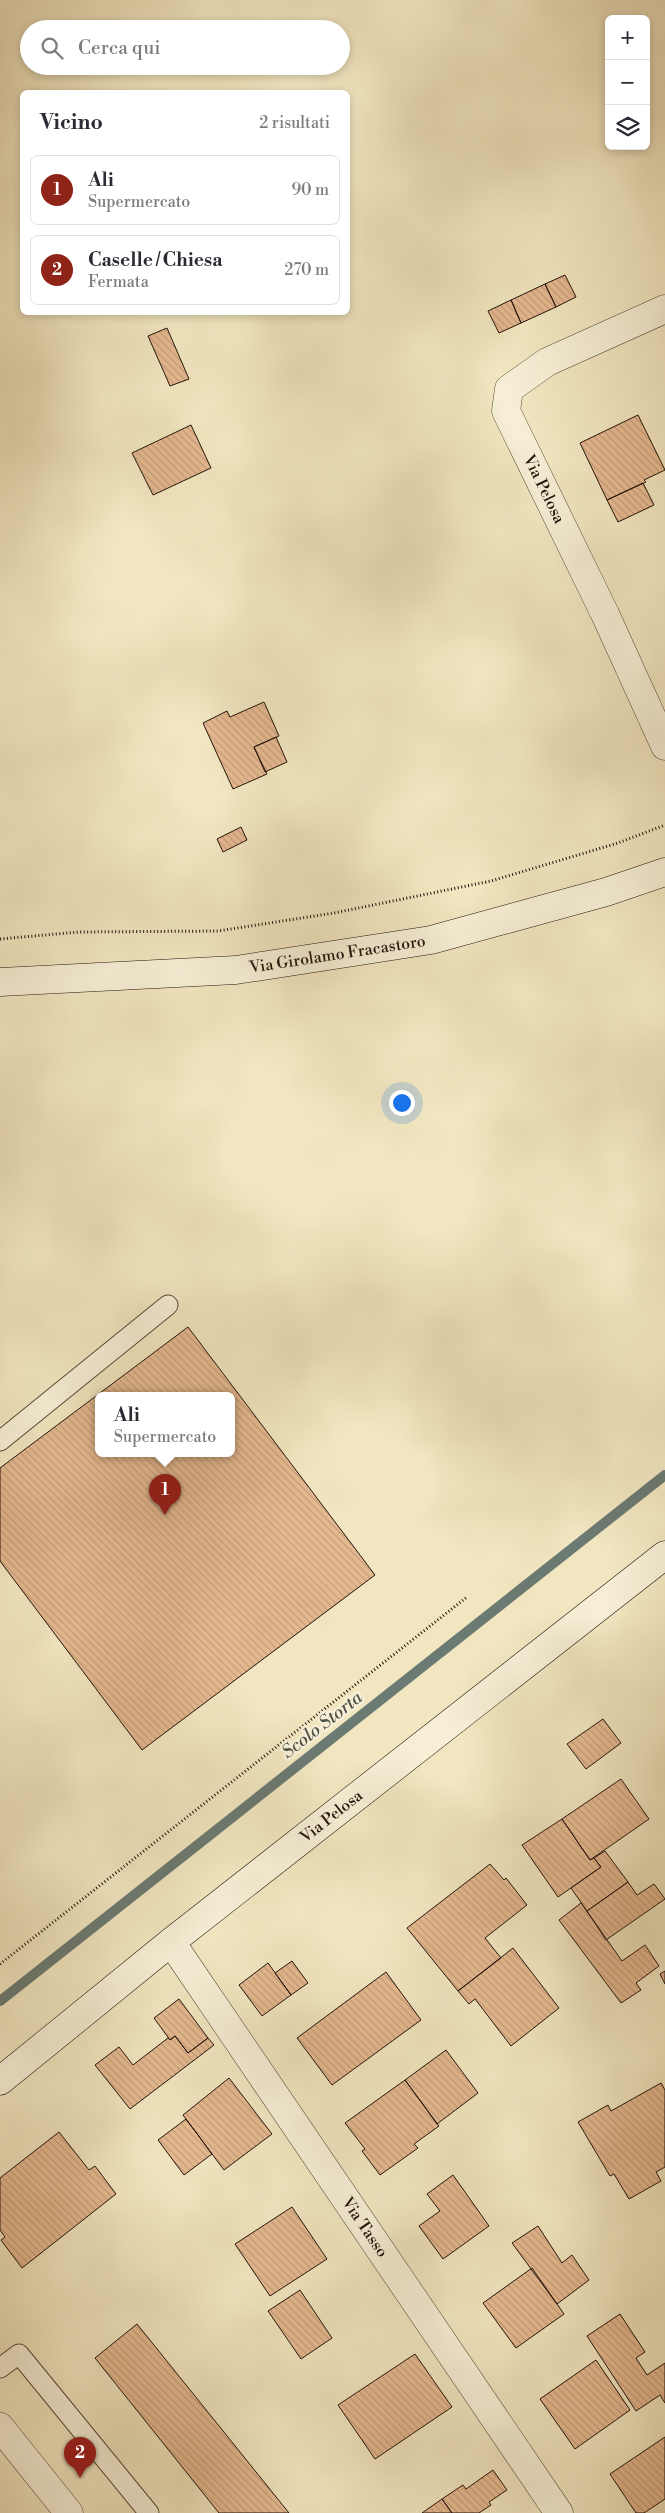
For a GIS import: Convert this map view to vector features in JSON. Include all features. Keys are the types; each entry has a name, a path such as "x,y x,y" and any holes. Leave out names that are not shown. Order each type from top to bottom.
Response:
{"main road":[{"name":"Via Pelosa","path":"665,309 547,362 510,389 506,411 601,605 665,746"},
{"name":"Via Girolamo Fracastoro","path":"0,982 236,970 431,940 606,892 665,872"},
{"name":"Via Pelosa","path":"0,2081 171,1942 665,1555"},
{"name":"Via Tasso","path":"171,1942 559,2513"},
{"path":"0,2427 69,2513"}],"lane":[{"path":"0,1441 168,1305"},
{"path":"0,2368 19,2354 150,2513"}],"path":[{"path":"0,938 79,932 218,931 334,913 491,880 618,844 665,825"},
{"path":"0,1964 467,1597"}],"building":[{"path":"565,275 576,297 556,307 545,284"},
{"path":"545,284 556,307 521,323 511,300"},
{"path":"511,300 521,323 499,333 488,311"},
{"path":"167,328 189,379 170,386 148,336"},
{"path":"638,415 665,470 644,480 646,482 607,500 580,443"},
{"path":"191,425 211,468 153,495 132,453"},
{"path":"643,483 654,505 618,522 607,500"},
{"path":"264,702 279,736 254,747 267,774 233,789 203,723 227,711 230,717"},
{"path":"276,737 287,762 265,772 254,747"},
{"path":"241,827 247,840 223,852 217,839"},
{"path":"188,1327 375,1575 142,1750 0,1561 0,1468 95,1397 95,1457 235,1457 235,1392 101,1392"},
{"path":"603,1719 621,1743 586,1769 567,1744"},
{"path":"621,1779 649,1819 590,1860 562,1819"},
{"path":"562,1819 590,1860 594,1858 601,1867 558,1897 522,1845"},
{"path":"605,1851 628,1882 587,1911 571,1888 601,1867 594,1858"},
{"path":"490,1864 504,1880 506,1878 527,1905 485,1938 501,1958 458,1991 407,1928"},
{"path":"628,1882 637,1895 654,1884 665,1899 606,1940 587,1911"},
{"path":"581,1903 622,1961 645,1945 659,1966 636,1983 641,1990 621,2003 559,1920"},
{"path":"513,1948 559,2008 511,2046 475,1999 469,2004 458,1991"},
{"path":"292,1961 308,1983 291,1995 275,1973"},
{"path":"268,1963 291,1995 262,2016 239,1985"},
{"path":"665,1971 665,1984 660,1974"},
{"path":"386,1972 421,2020 332,2085 297,2038"},
{"path":"179,1999 208,2038 188,2053 175,2036 170,2040 154,2018"},
{"path":"175,2036 188,2053 208,2038 214,2045 130,2109 95,2065 119,2047 133,2065 168,2038 170,2040"},
{"path":"446,2050 478,2093 437,2124 405,2080"},
{"path":"229,2078 272,2134 224,2170 183,2115"},
{"path":"405,2080 439,2126 414,2144 418,2148 380,2175 362,2151 365,2149 345,2123"},
{"path":"661,2083 665,2090 665,2167 656,2172 661,2181 629,2199 614,2174 610,2176 578,2122 608,2105 611,2111"},
{"path":"186,2119 212,2154 184,2175 158,2140"},
{"path":"59,2132 89,2170 95,2166 116,2194 22,2268 1,2240 5,2237 0,2230 0,2178"},
{"path":"453,2175 489,2226 443,2259 419,2226 440,2211 427,2194"},
{"path":"292,2207 327,2259 270,2296 235,2244"},
{"path":"538,2226 562,2263 572,2255 589,2280 557,2304 512,2243"},
{"path":"532,2268 564,2314 516,2348 483,2303"},
{"path":"300,2290 332,2338 301,2359 268,2311"},
{"path":"620,2314 645,2352 636,2358 647,2375 665,2363 665,2403 660,2395 636,2411 587,2336"},
{"path":"137,2324 289,2513 219,2513 95,2358"},
{"path":"415,2354 452,2407 375,2459 338,2405"},
{"path":"596,2360 630,2410 575,2449 540,2399"},
{"path":"665,2437 665,2499 644,2513 636,2513 610,2474"},
{"path":"493,2470 507,2490 489,2502 491,2505 479,2513 452,2513 442,2499 463,2485 466,2489"},
{"path":"442,2499 452,2513 422,2513"}],"waterway":[{"name":"Scolo Storta","path":"0,2001 665,1475"}],"place":[{"name":"Ali","path":"165,1515"},
{"name":"Caselle / Chiesa","path":"80,2478"}]}
